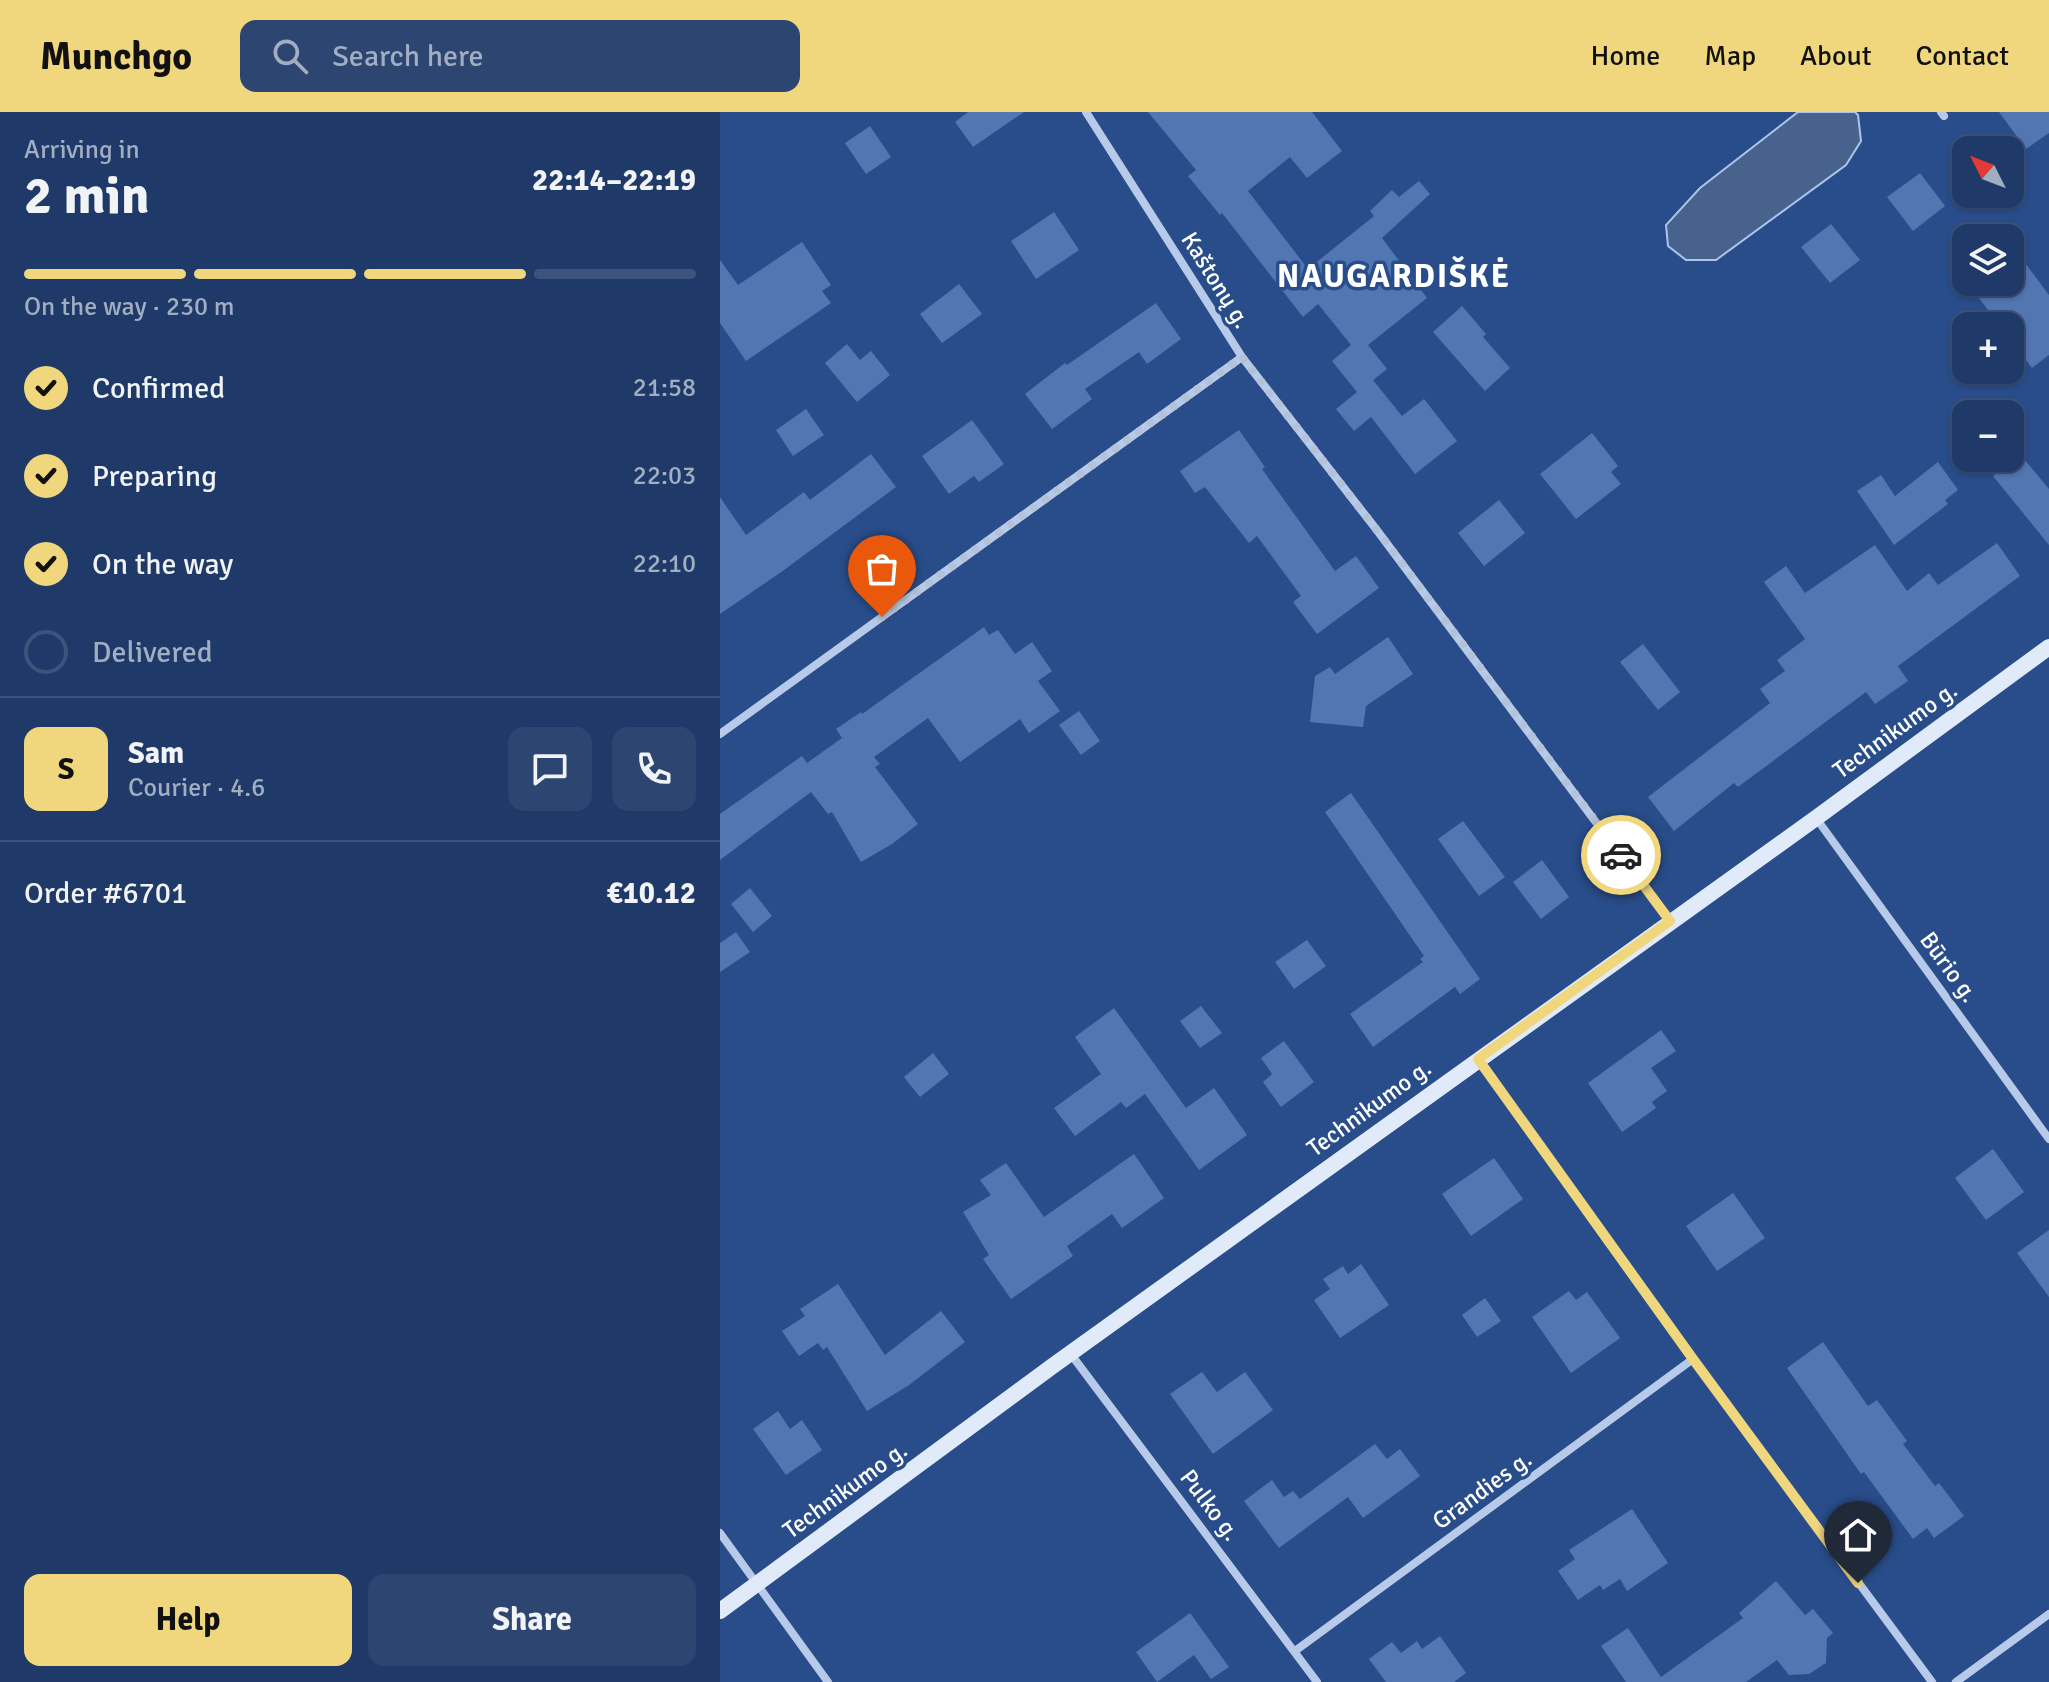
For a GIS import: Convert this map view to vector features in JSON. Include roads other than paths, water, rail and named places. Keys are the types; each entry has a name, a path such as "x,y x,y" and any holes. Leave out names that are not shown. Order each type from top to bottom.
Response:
{"street":[{"name":"Kaštonų g.","path":"1086,112 1242,357 1376,529 1670,921"},
{"path":"720,734 1242,357"},
{"name":"Technikumo g.","path":"720,1611 1070,1353 1816,818 2049,647"},
{"name":"Būrio g.","path":"1816,818 2049,1139"},
{"path":"1478,1059 1693,1359 1932,1682"},
{"name":"Pulko g.","path":"1070,1353 1317,1682"},
{"name":"Grandies g.","path":"1295,1651 1693,1359"},
{"path":"720,1533 828,1682"},
{"path":"1956,1682 2049,1614"}],"water":[{"path":"1798,112 1855,112 1858,115 1861,141 1846,165 1716,260 1686,260 1668,246 1666,225 1700,188"}],"district":[{"name":"NAUGARDIŠKĖ","path":"1394,276"}]}
